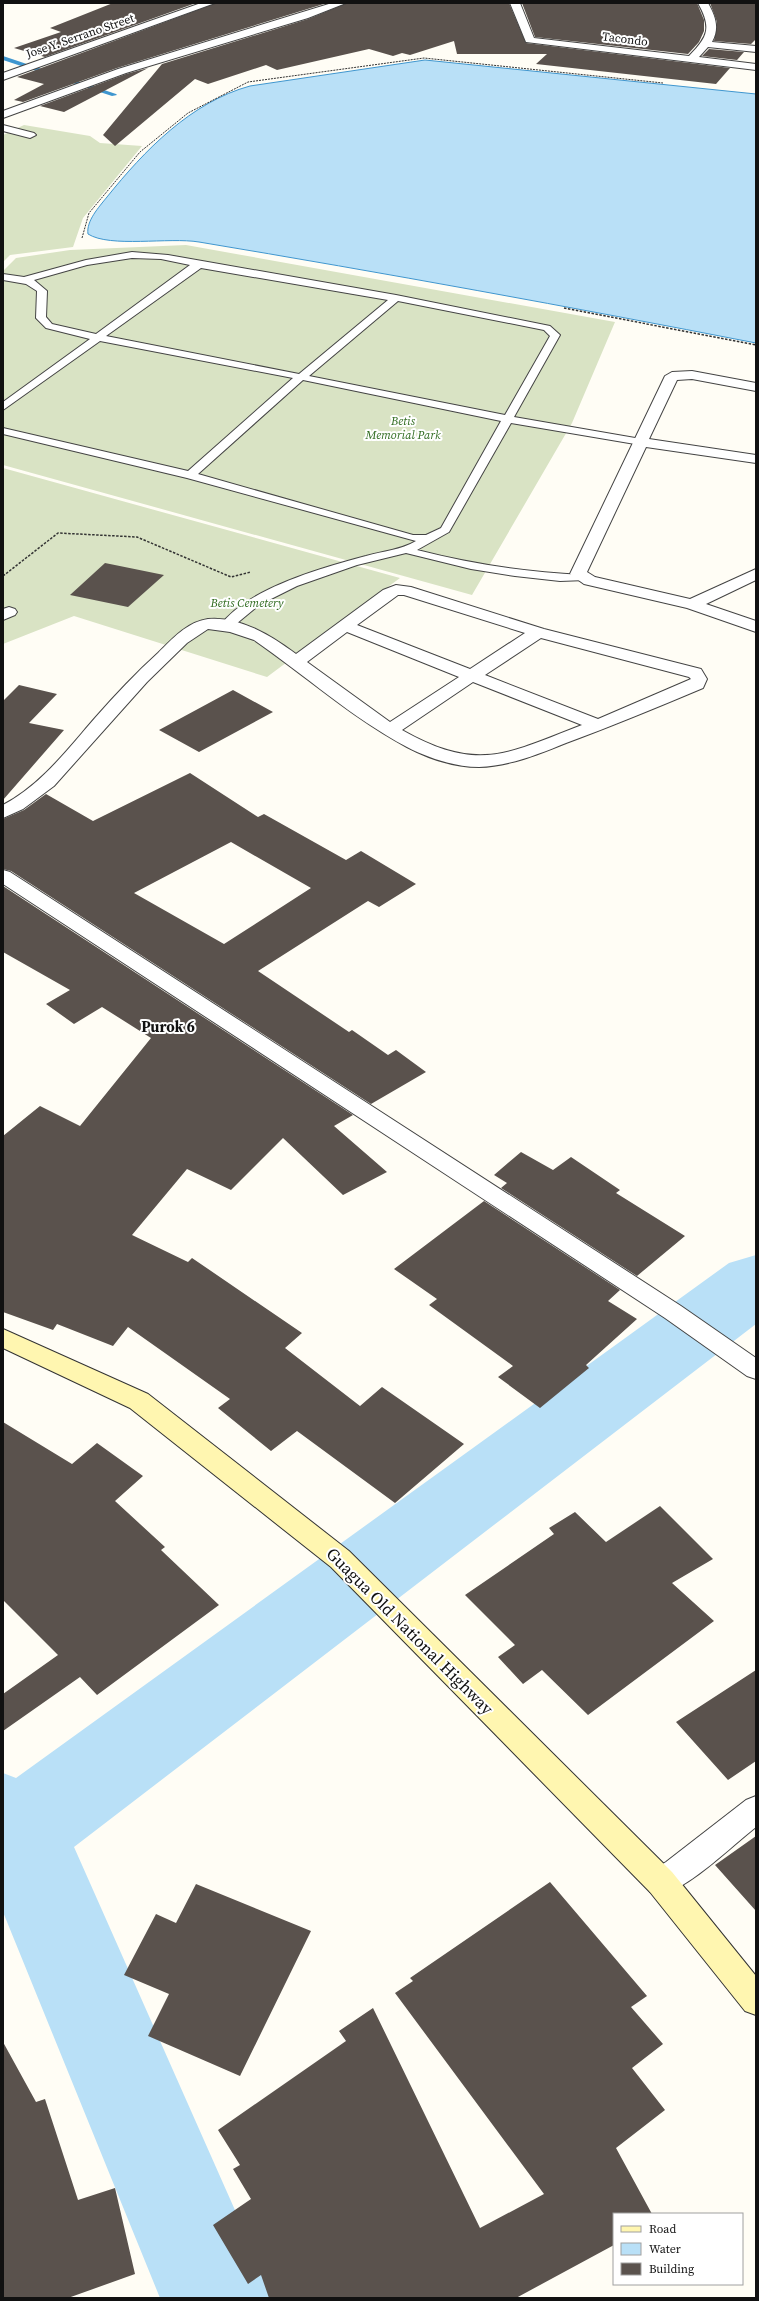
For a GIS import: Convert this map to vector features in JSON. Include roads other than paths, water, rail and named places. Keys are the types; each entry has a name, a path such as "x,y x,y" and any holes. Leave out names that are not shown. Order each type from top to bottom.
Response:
{"main road":[{"name":"Guagua Old National Highway","path":"3,1338 139,1401 340,1558 661,1882 756,2000"}],"street":[{"name":"Jose Y. Serrano Street","path":"3,77 210,3"},
{"path":"3,115 122,71 305,16 341,3"},
{"name":"Tacondo","path":"515,3 530,40 691,60"},
{"path":"691,60 712,36 712,30 703,3"},
{"path":"706,44 756,49"},
{"path":"691,60 756,67"},
{"path":"3,128 30,135"},
{"path":"756,387 692,375 672,376 578,574 582,578 692,604 756,627"},
{"path":"641,442 756,459"},
{"path":"692,604 756,574"},
{"path":"3,812 26,801 50,782 140,678 189,633 206,624 226,626 258,636 295,663 390,730 434,753 467,761 511,757 599,726 697,684 698,679 695,673 538,632 401,590 389,594 295,663"},
{"path":"346,626 599,726"},
{"path":"390,730 538,632"},
{"path":"3,876 673,1312 754,1369"},
{"path":"661,1882 677,1872 756,1809"}],"lane":[{"path":"25,280 95,262 132,256 168,257 201,265 396,298 547,328 555,335 445,530 428,538 419,545 406,550 324,571 239,612 226,626"},
{"path":"3,407 194,267 201,265"},
{"path":"3,277 25,280 37,285 42,291 41,318 49,326 97,338 301,377 507,419 641,442"},
{"path":"190,475 301,377 396,298"},
{"path":"3,431 190,475 412,538 428,538"},
{"path":"406,550 442,560 506,572 544,577 582,578"}],"water":[{"path":"425,60 756,94 756,343 617,316 199,242 110,240 98,238 88,234 89,224 97,210 137,162 170,130 189,116 228,93 250,86"}],"waterway":[{"path":"3,58 29,67"},
{"path":"33,68 114,95"},
{"path":"19,1832 756,1283"},
{"path":"3,1817 19,1832"},
{"path":"19,1832 217,2298"}],"district":[{"name":"Purok 6","path":"168,1026"}],"park label":[{"name":"Betis Memorial Park","path":"403,428"},
{"name":"Betis Cemetery","path":"247,603"}]}
